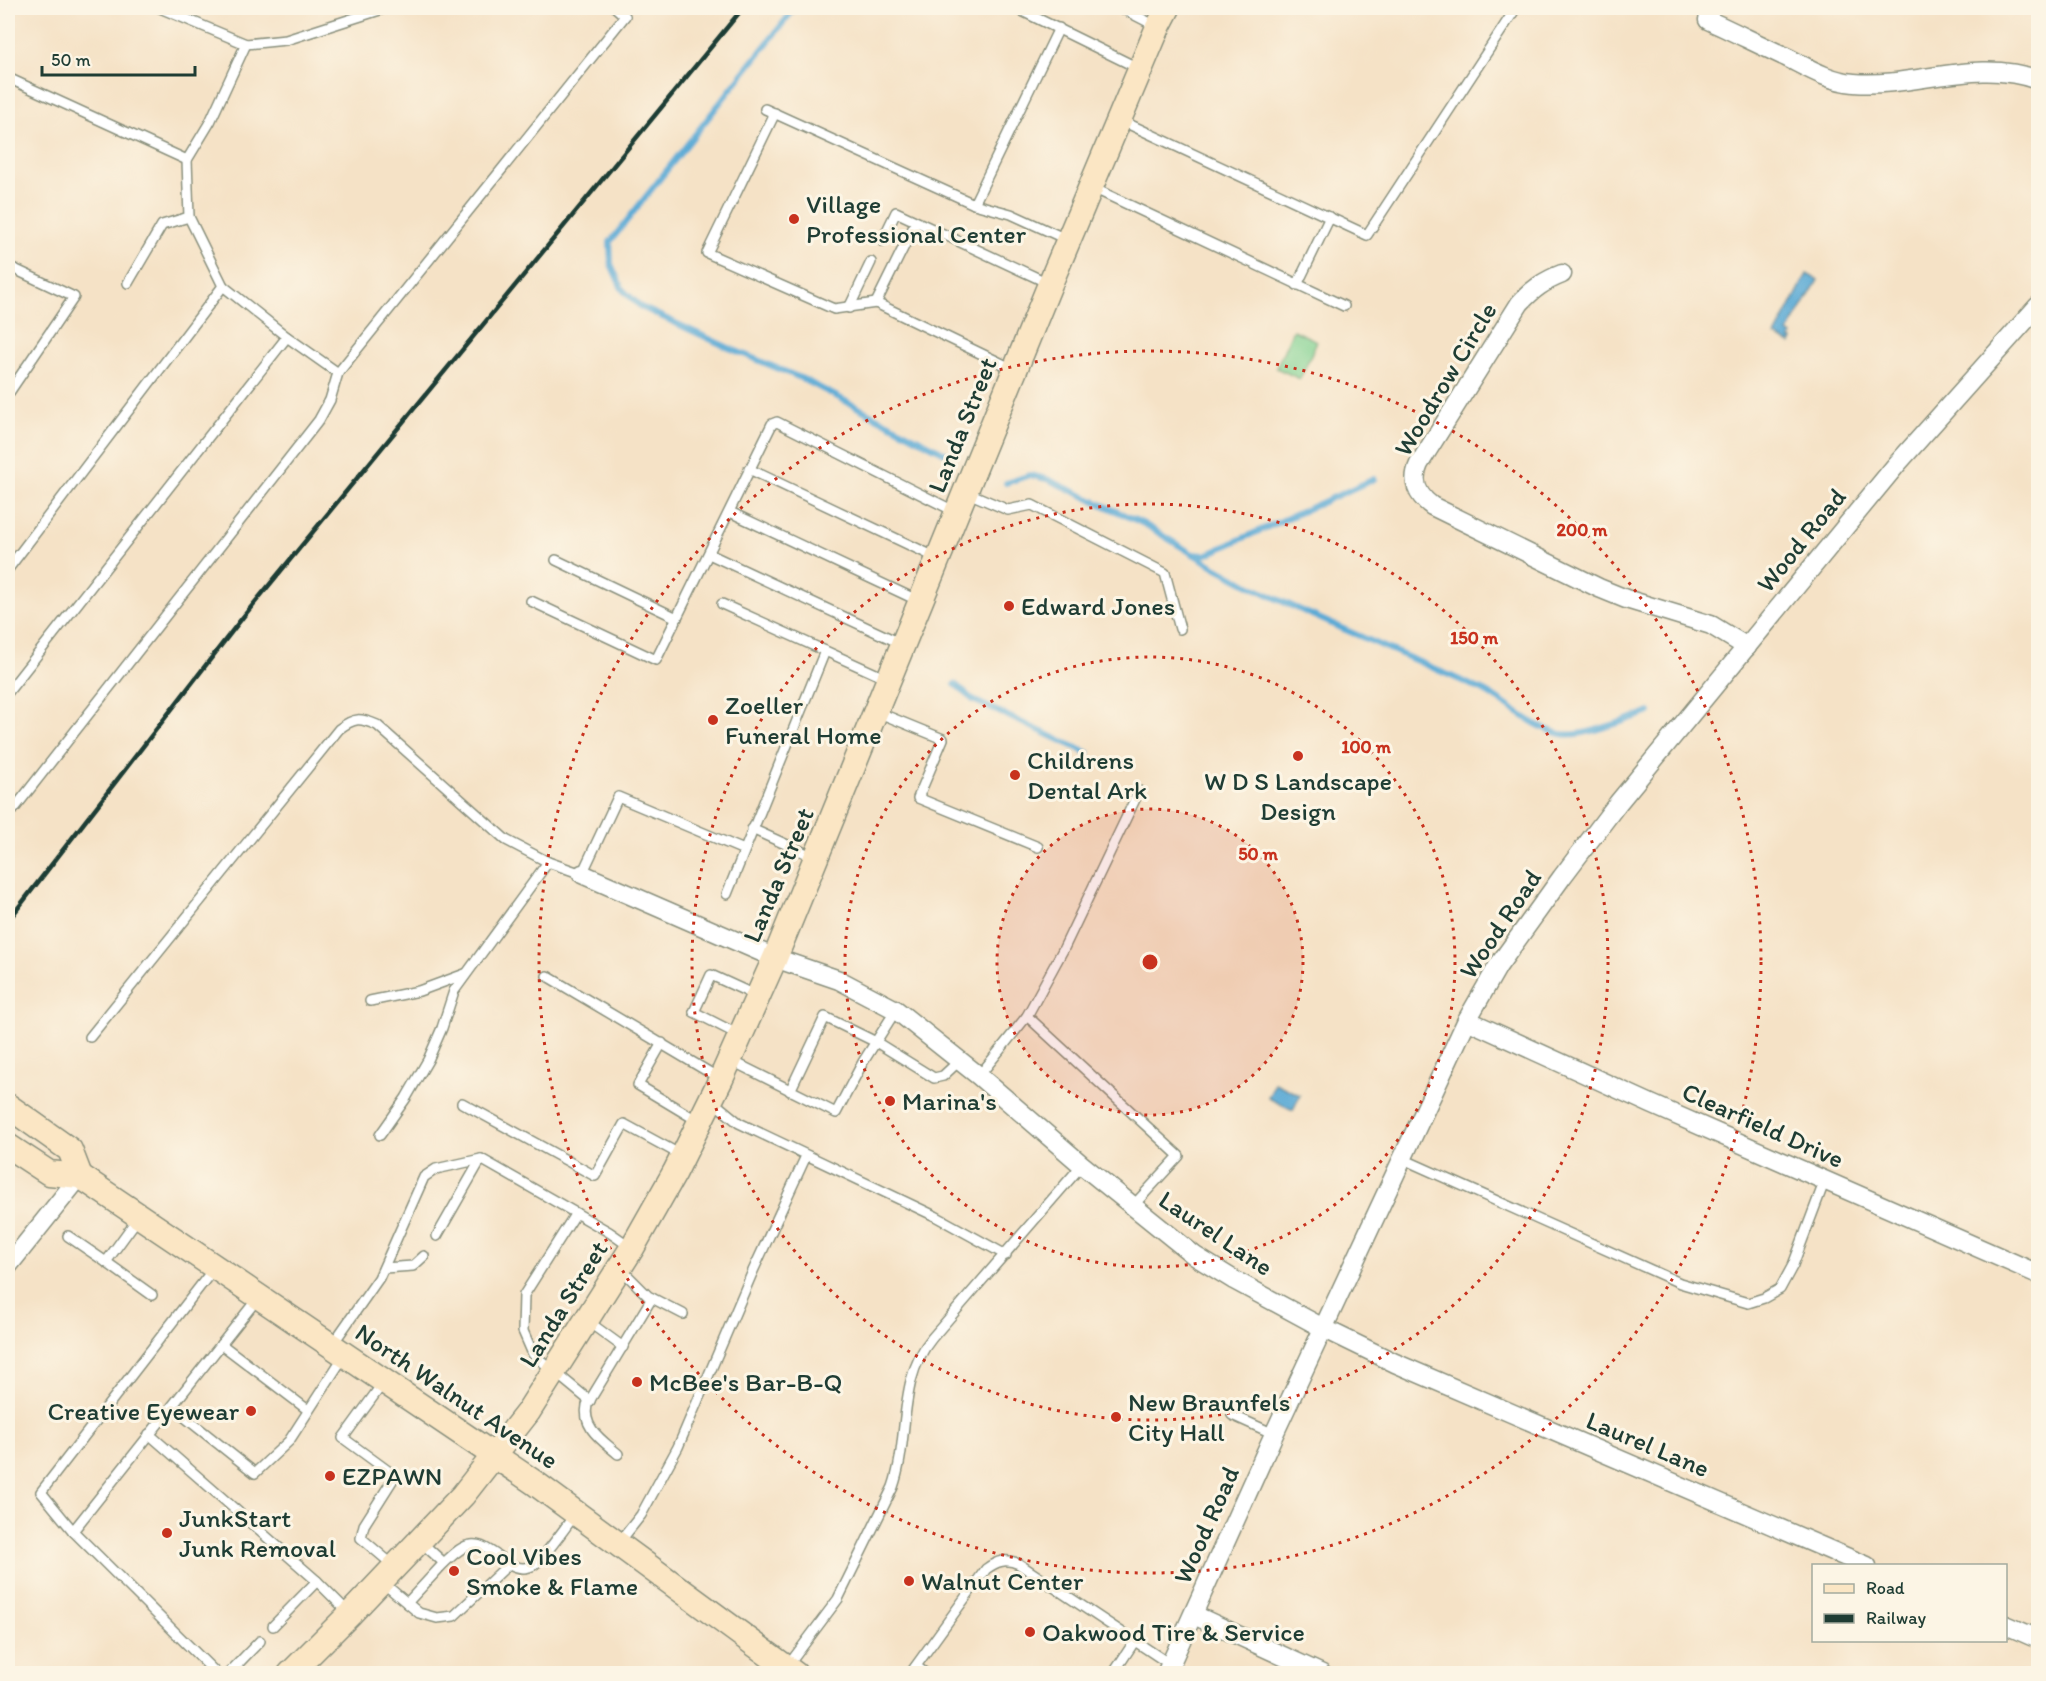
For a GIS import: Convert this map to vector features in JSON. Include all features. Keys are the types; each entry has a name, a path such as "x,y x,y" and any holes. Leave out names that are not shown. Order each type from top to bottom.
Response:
{"street":[{"name":"Landa Street","path":"290,1674 462,1495 528,1412 626,1258 683,1156 775,958 1068,240 1163,17"},
{"path":"1708,20 1830,78 1853,83 1880,83 1967,71 1996,70 2024,74 2038,80"},
{"name":"Woodrow Circle","path":"1562,274 1545,280 1520,303 1419,464 1415,479 1420,495 1432,506 1599,588 1626,599 1710,625 1747,647"},
{"name":"Wood Road","path":"1169,1669 1274,1434 1467,1020 1498,966 1618,803 1897,464 2038,306"},
{"name":"Laurel Lane","path":"582,874 775,958 839,980 896,1010 935,1039 1082,1166 1196,1256 1234,1280 1323,1328 1395,1363 1862,1564"},
{"name":"Clearfield Drive","path":"1467,1020 1651,1104 2038,1274"},
{"path":"8,1106 70,1149 80,1176 8,1266"},
{"name":"North Walnut Avenue","path":"8,1146 49,1173 80,1176 140,1216 576,1512 791,1671"},
{"path":"1194,1615 1322,1674"},
{"path":"2007,1625 2038,1639"}],"lane":[{"path":"160,8 246,44 286,40 386,8"},
{"path":"8,810 14,809 319,420 330,400 338,372 626,16 616,8"},
{"path":"1016,8 1140,69"},
{"path":"1122,8 1163,17"},
{"path":"1119,120 1367,235 1516,8"},
{"path":"974,204 1059,28"},
{"path":"246,44 210,122 187,160 189,217 223,286 287,337 338,372"},
{"path":"8,78 187,160"},
{"path":"765,109 974,204 1011,214 1068,240"},
{"path":"775,113 707,253 834,309 876,303 1015,370"},
{"path":"1090,187 1344,306"},
{"path":"882,241 896,212 1050,284"},
{"path":"128,283 162,225 189,217"},
{"path":"1297,285 1330,217"},
{"path":"876,303 916,222"},
{"path":"849,308 871,262"},
{"path":"8,266 74,297 8,394"},
{"path":"8,569 223,286"},
{"path":"8,692 287,337"},
{"path":"531,601 656,660 749,469 772,424 777,422 962,503 1008,510 1032,505 1165,573 1180,629"},
{"path":"749,469 939,559"},
{"path":"730,512 922,602"},
{"path":"709,554 904,645"},
{"path":"556,560 677,618"},
{"path":"722,604 890,680"},
{"path":"727,894 825,651"},
{"path":"877,712 943,739 918,798 1038,847"},
{"path":"90,1037 339,729 349,721 361,718 378,725 506,840 548,862 582,874 618,797 744,850"},
{"path":"979,1076 1027,1016 1064,948 1139,791"},
{"path":"752,830 816,858"},
{"path":"380,1135 406,1098 428,1060 442,1029 454,991 548,862"},
{"path":"369,1001 419,992 465,974"},
{"path":"740,1035 694,1012 711,975 757,996"},
{"path":"547,976 720,1079 790,1091 836,1113 896,1010"},
{"path":"1027,1016 1179,1156 1132,1207"},
{"path":"790,1091 825,1017 876,1042 934,1078 943,1076 959,1061"},
{"path":"662,1043 638,1085 700,1122"},
{"path":"720,1079 739,1123 935,1216 1006,1255"},
{"path":"462,1103 595,1176 624,1124 683,1156"},
{"path":"618,1544 641,1515 678,1447 753,1271 806,1156"},
{"path":"436,1236 481,1159"},
{"path":"172,1407 255,1473 289,1442 308,1410 384,1268 424,1176 436,1168 481,1159 609,1232 652,1298 683,1314"},
{"path":"1403,1159 1680,1283 1748,1303 1764,1298 1780,1289 1793,1265 1825,1180"},
{"path":"791,1671 838,1599 893,1487 906,1419 908,1390 921,1354 1082,1166"},
{"path":"576,1213 524,1295 523,1331 533,1354 590,1401"},
{"path":"106,1262 140,1216"},
{"path":"68,1236 152,1295"},
{"path":"384,1268 413,1266 424,1256"},
{"path":"215,1267 40,1492 72,1531 216,1674"},
{"path":"72,1531 259,1296"},
{"path":"618,1454 592,1432 585,1413 652,1298"},
{"path":"586,1320 623,1347"},
{"path":"221,1344 308,1410"},
{"path":"384,1381 343,1438 395,1476 364,1525 361,1538 408,1603 419,1613 437,1618 454,1616 509,1564"},
{"path":"1232,1415 1274,1434"},
{"path":"149,1434 317,1581 350,1614"},
{"path":"408,1603 444,1563 463,1547 473,1544 492,1551 509,1564 522,1567 534,1565 576,1512"},
{"path":"419,1541 444,1563"},
{"path":"926,1674 913,1670 986,1569 999,1561 1006,1560 1019,1564 1134,1642 1169,1669"},
{"path":"273,1626 317,1581"},
{"path":"228,1674 260,1641"},
{"path":"1113,1674 1134,1642"}],"green space":[{"path":"1293,330 1317,341 1300,379 1276,368"}],"water":[{"path":"1807,274 1818,280 1788,332 1792,335 1791,344 1775,336"},
{"path":"1275,1083 1300,1095 1293,1110 1268,1098"}],"waterway":[{"path":"795,8 610,242 611,264 622,289 641,307 803,379 945,453"},
{"path":"1006,483 1030,475 1047,479 1144,524 1193,554 1204,555 1374,479"},
{"path":"1193,554 1299,609 1482,690 1530,721 1551,731 1562,734 1582,733 1650,712"},
{"path":"955,684 973,700 1088,753"}],"railway":[{"path":"8,921 243,617 743,8"}],"place":[{"name":"Village Professional Center","path":"794,219"},
{"name":"Edward Jones","path":"1009,606"},
{"name":"Zoeller Funeral Home","path":"713,720"},
{"name":"W D S Landscape Design","path":"1298,756"},
{"name":"Childrens Dental Ark","path":"1015,775"},
{"name":"Marina's","path":"890,1101"},
{"name":"McBee's Bar-B-Q","path":"637,1382"},
{"name":"Creative Eyewear","path":"251,1411"},
{"name":"New Braunfels City Hall","path":"1116,1417"},
{"name":"EZPAWN","path":"330,1476"},
{"name":"JunkStart Junk Removal","path":"167,1533"},
{"name":"Cool Vibes Smoke & Flame","path":"454,1571"},
{"name":"Walnut Center","path":"909,1581"},
{"name":"Oakwood Tire & Service","path":"1030,1632"}]}
